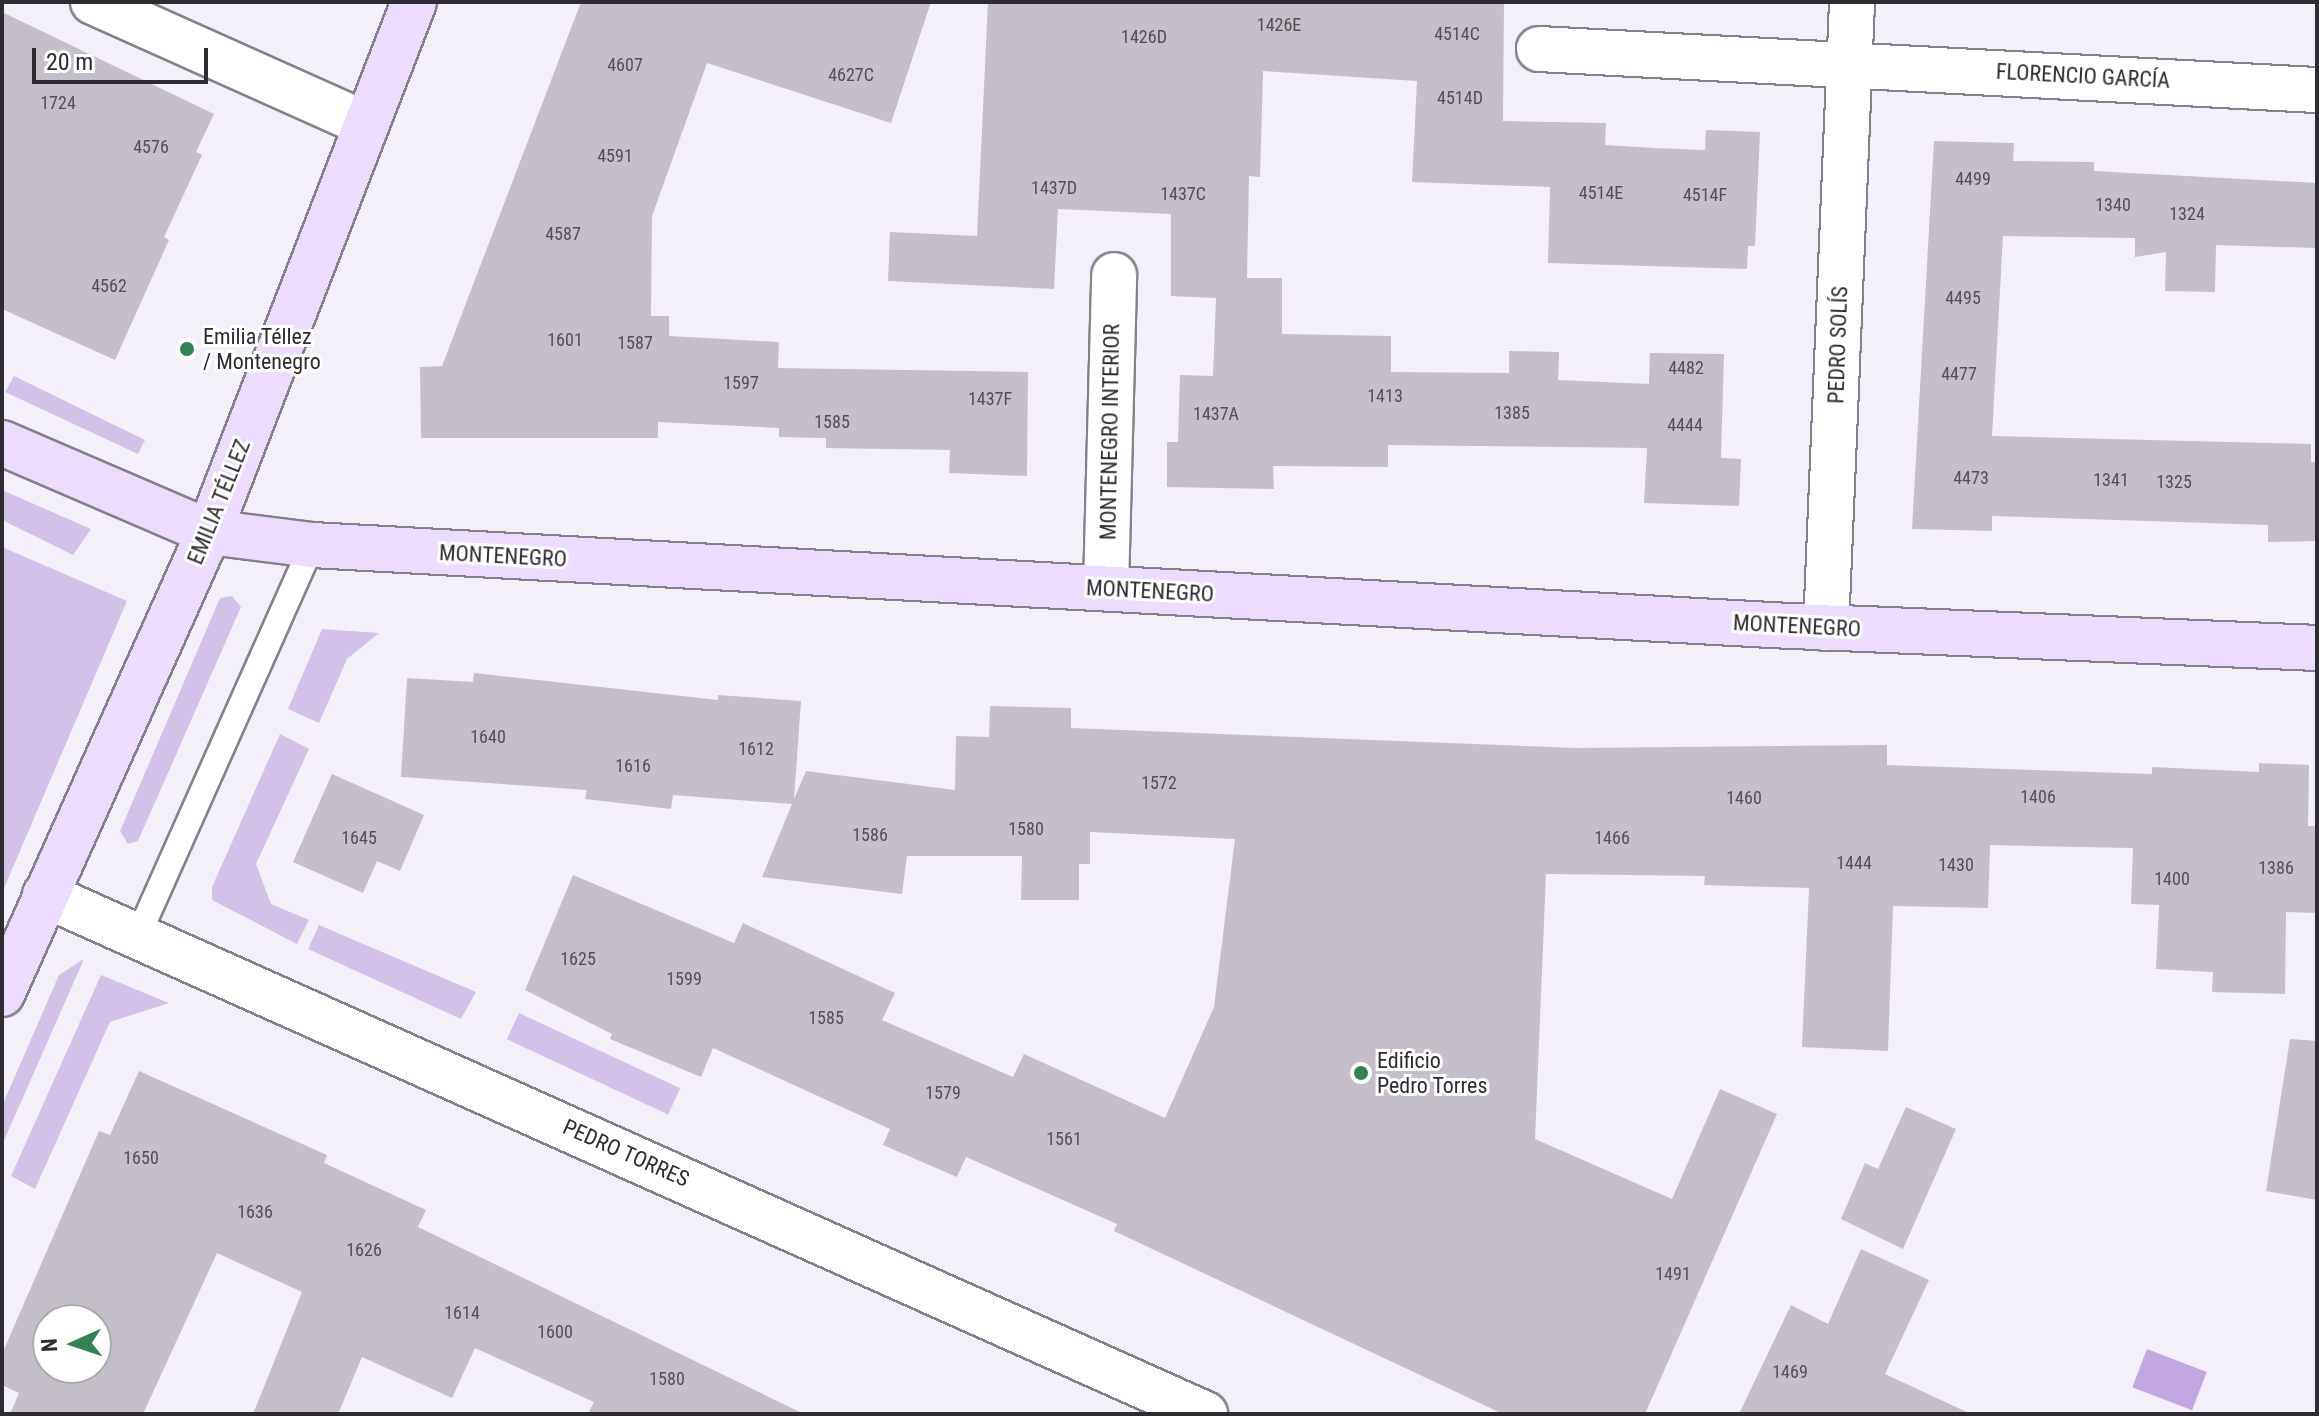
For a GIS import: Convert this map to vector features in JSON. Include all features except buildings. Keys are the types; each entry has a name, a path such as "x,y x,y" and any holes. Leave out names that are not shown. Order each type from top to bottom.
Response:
{"street":[{"path":"93,2 366,124"},
{"name":"EMILIA TÉLLEZ","path":"2,994 209,532 414,2"},
{"name":"PEDRO SOLÍS","path":"1826,628 1852,2"},
{"path":"1539,49 1850,63"},
{"name":"FLORENCIO GARCÍA","path":"1850,63 2317,90"},
{"name":"MONTENEGRO INTERIOR","path":"1106,588 1114,275"},
{"name":"MONTENEGRO","path":"2,443 209,532 312,545 1826,628 2317,648"},
{"name":"PEDRO TORRES","path":"45,895 1205,1414"}],"lane":[{"path":"138,936 312,545"}],"shaded area":[{"path":"14,376 145,440 138,454 5,392"},
{"path":"2,490 91,529 73,555 2,520"},
{"path":"2,547 127,601 2,893"},
{"path":"232,596 241,607 138,841 128,844 120,831 220,598"},
{"path":"322,629 379,633 347,659 319,723 288,709"},
{"path":"280,734 309,749 256,864 271,904 309,920 297,944 212,900 212,887"},
{"path":"319,925 476,992 461,1019 308,949"},
{"path":"84,959 2,1145 2,1106 59,975"},
{"path":"101,975 169,1003 110,1022 35,1189 11,1176"},
{"path":"519,1013 680,1088 668,1115 507,1039"},
{"path":"2147,1349 2207,1372 2192,1410 2132,1387"}],"place":[{"name":"Emilia Téllez / Montenegro","path":"187,349"},
{"name":"Edificio Pedro Torres","path":"1361,1073"}]}
